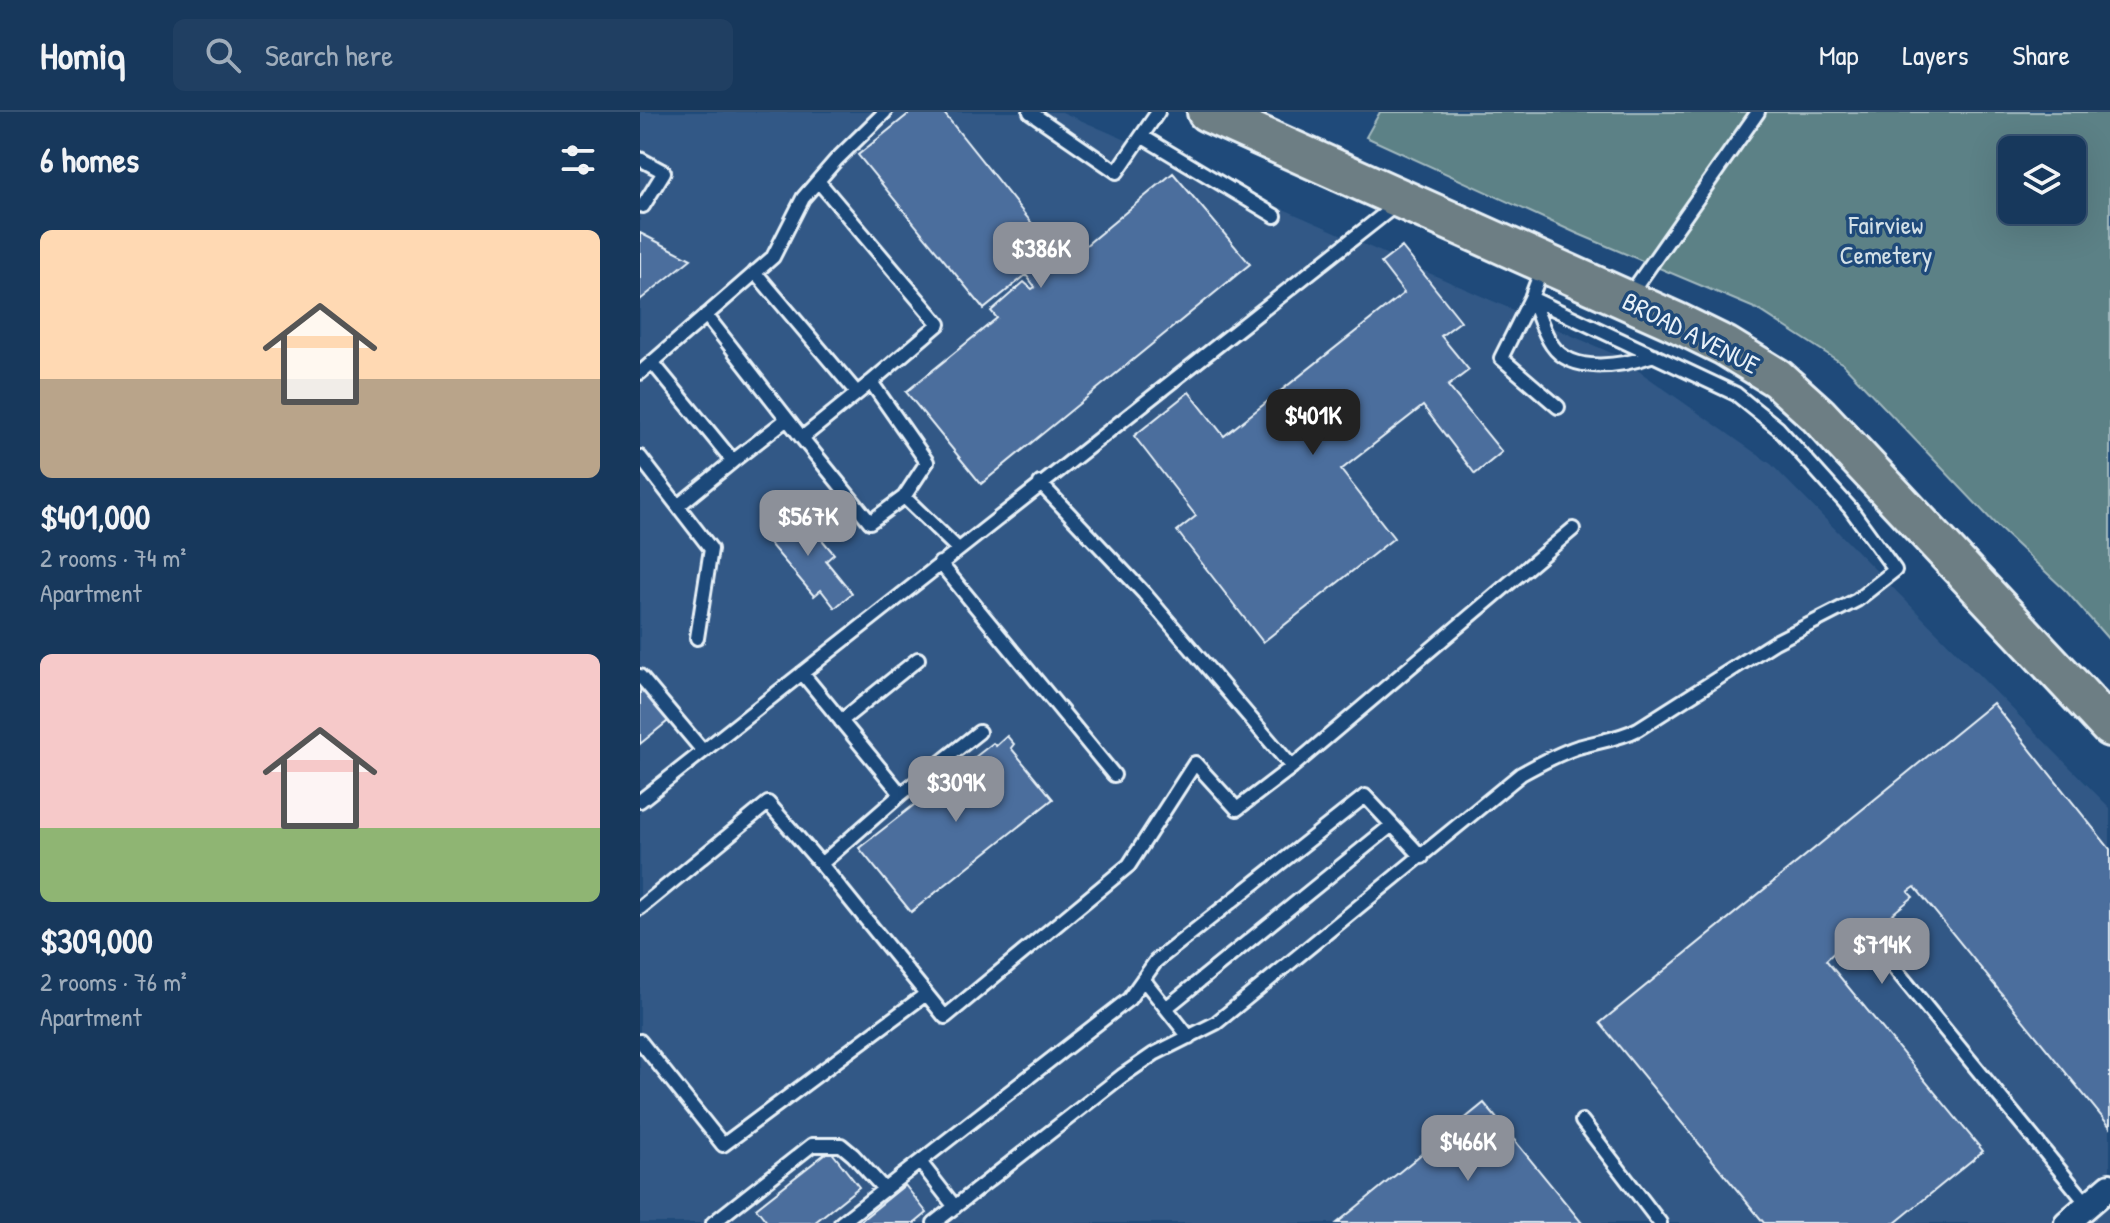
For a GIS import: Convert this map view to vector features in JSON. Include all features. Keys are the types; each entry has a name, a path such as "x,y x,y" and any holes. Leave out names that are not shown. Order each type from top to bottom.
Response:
{"main road":[{"name":"BROAD AVENUE","path":"1207,112 1627,299 1725,346 1787,387 1818,415 2110,727"}],"street":[{"path":"2067,1223 2110,1186"}],"lane":[{"path":"640,373 773,257 803,198 885,112"},
{"path":"1030,112 1117,172 1158,112"},
{"path":"1627,299 1758,112"},
{"path":"1143,137 1275,216"},
{"path":"640,159 664,172 643,206"},
{"path":"802,438 939,324 818,181"},
{"path":"640,801 1402,199"},
{"path":"1544,263 1531,298 1501,358 1558,407"},
{"path":"755,272 857,393"},
{"path":"934,1223 1122,1076 1154,1054 1216,1023 1521,774 1574,749 1620,738 1638,729 1775,642 1857,600 1895,570 1850,508 1778,428 1736,394 1531,298"},
{"path":"1531,298 1552,345 1564,357 1587,364 1617,365 1654,355"},
{"path":"706,315 870,522 904,497 927,462 871,382"},
{"path":"652,362 733,461"},
{"path":"678,506 787,419"},
{"path":"640,457 711,549 697,638"},
{"path":"1040,483 1144,593 1292,767"},
{"path":"904,497 958,549"},
{"path":"640,908 768,803 945,1017 1129,865 1195,763 1237,809 1292,767 1573,529"},
{"path":"940,563 1114,775"},
{"path":"841,721 918,659"},
{"path":"802,673 901,794"},
{"path":"640,676 703,751"},
{"path":"821,864 901,794 979,732"},
{"path":"841,1223 1129,999 1165,954 1365,796 1422,857"},
{"path":"1166,1008 1392,825"},
{"path":"1892,965 2089,1206"},
{"path":"1143,979 1189,1037"},
{"path":"640,1041 723,1145 926,994"},
{"path":"1582,1121 1660,1223"},
{"path":"713,1223 812,1145 841,1145 885,1190"},
{"path":"920,1162 955,1207"}],"shaded area":[{"path":"640,112 1062,112 1616,355 1771,464 2110,808 2110,1223 640,1223"}],"green space":[{"name":"Fairview Cemetery","path":"1380,112 2110,112 2110,641 2066,591 1999,528 1843,364 1759,310 1576,233 1366,137"}],"building":[{"path":"911,112 943,112 1054,251 1045,258 1055,271 1173,173 1250,264 981,484 906,392 997,318 991,311 1024,282 1032,289 1035,287 1026,275 984,309 858,155"},
{"path":"640,233 691,259 640,300"},
{"path":"1402,247 1461,321 1441,336 1469,370 1448,386 1502,452 1475,474 1423,406 1341,470 1394,538 1263,642 1177,531 1196,516 1134,436 1189,392 1224,436 1404,293 1381,263"},
{"path":"793,511 800,519 803,517 834,554 826,561 852,593 835,608 821,590 814,596 770,544 775,540 768,532"},
{"path":"640,686 668,721 640,744"},
{"path":"1993,703 2110,849 2110,1127 1915,887 1908,892 1913,897 1841,956 1836,951 1826,960 1983,1151 1895,1223 1764,1223 1600,1023"},
{"path":"1007,736 1014,744 1011,748 1053,799 911,912 859,848 993,743 996,746"},
{"path":"1484,1103 1582,1223 1337,1223"},
{"path":"830,1150 859,1187 814,1223 768,1223 756,1208"},
{"path":"905,1185 927,1213 915,1223 858,1223"}]}
